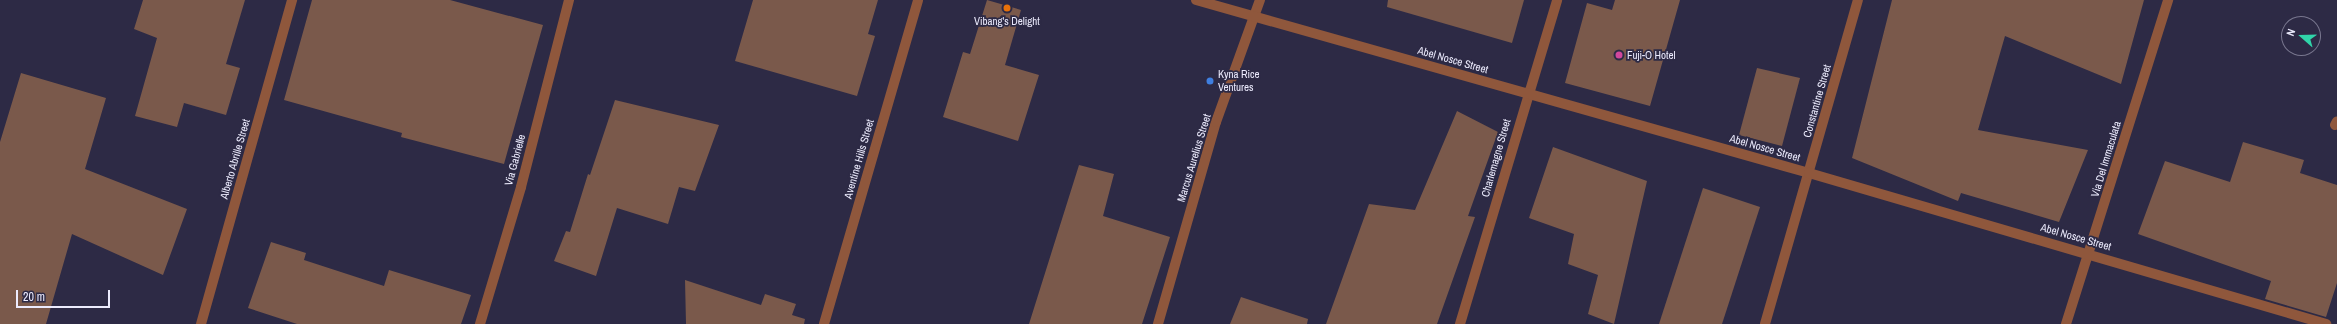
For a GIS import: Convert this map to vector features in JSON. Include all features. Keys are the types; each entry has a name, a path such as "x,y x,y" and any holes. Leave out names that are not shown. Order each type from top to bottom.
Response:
{"street":[{"name":"Alberto Abrille Street","path":"201,324 292,0"},
{"name":"Via Gabrielle","path":"480,324 521,187 569,0"},
{"name":"Aventine Hills Street","path":"824,324 918,0"},
{"name":"Abel Nosce Street","path":"1196,0 2089,253 2326,324"},
{"name":"Marcus Aurelius Street","path":"1158,324 1216,122 1260,0"},
{"name":"Charlemagne Street","path":"1460,324 1527,94 1557,0"},
{"name":"Constantine Street","path":"1764,324 1858,0"},
{"name":"Via Del Immaculata","path":"2066,324 2168,0"}],"building":[{"path":"143,0 245,0 226,64 240,68 226,115 184,103 177,127 135,116 157,38 134,29"},
{"path":"312,0 450,0 543,25 504,164 401,137 402,133 284,100"},
{"path":"753,0 878,0 868,34 875,36 857,96 735,61"},
{"path":"987,0 1021,10 1005,65 1039,75 1018,141 943,117 963,52 970,54"},
{"path":"1388,0 1524,0 1512,43 1387,7"},
{"name":"Fuji-O Hotel","path":"1615,0 1680,0 1650,106 1565,83 1587,3 1612,10"},
{"path":"1892,0 2144,0 2121,84 2005,36 1978,130 2088,150 2059,222 1961,193 1958,201 1852,158"},
{"path":"1757,68 1800,78 1782,146 1739,135"},
{"path":"21,73 106,98 85,169 187,209 163,275 72,234 46,324 0,324 0,142"},
{"path":"615,100 719,125 695,191 679,187 668,224 617,208 596,276 554,261 566,231 570,232 588,174 590,175"},
{"path":"1457,111 1498,132 1468,216 1475,217 1437,324 1326,324 1369,204 1415,210"},
{"path":"2243,142 2304,160 2300,173 2337,185 2337,283 2326,317 2265,299 2271,281 2138,234 2165,161 2230,182"},
{"path":"1553,147 1647,181 1614,324 1588,314 1598,275 1568,264 1574,234 1529,218"},
{"path":"1079,165 1114,174 1103,216 1170,237 1142,324 1029,324"},
{"path":"1703,188 1760,207 1722,324 1659,324"},
{"path":"271,242 306,253 304,260 384,286 389,270 471,295 461,324 297,324 248,308"},
{"path":"685,280 761,305 765,294 796,304 792,315 805,319 804,324 686,324"},
{"path":"1241,297 1308,319 1307,324 1230,324"}],"place":[{"name":"Vibang's Delight","path":"1007,8"},
{"name":"Fuji-O Hotel","path":"1619,55"},
{"name":"Kyna Rice Ventures","path":"1210,81"}]}
